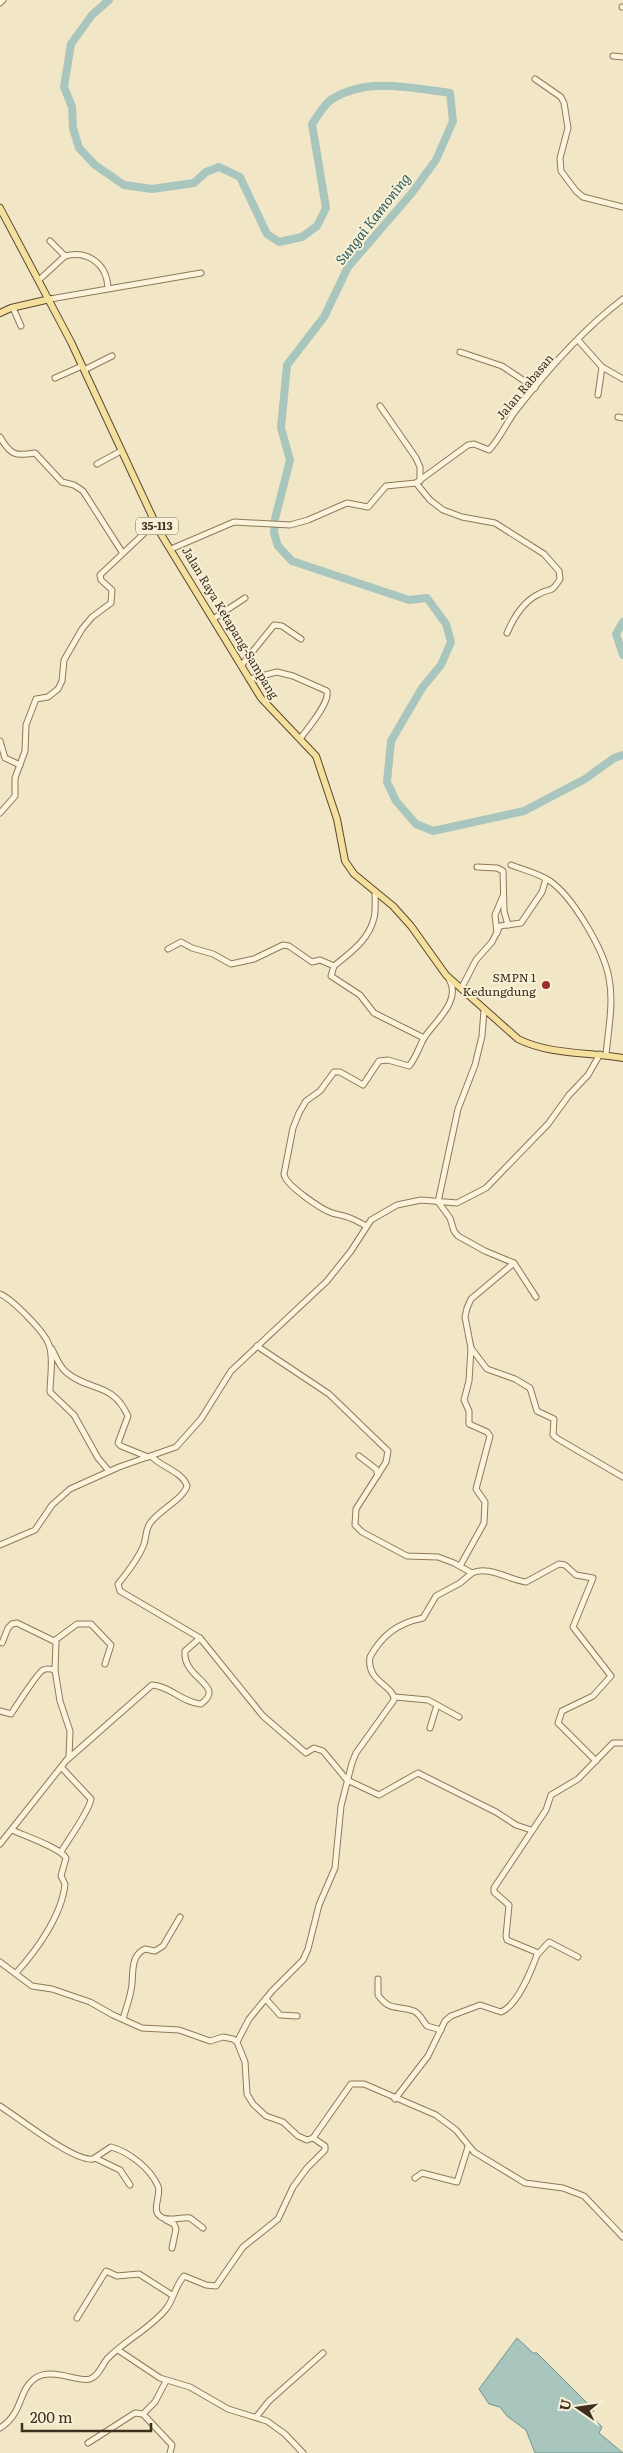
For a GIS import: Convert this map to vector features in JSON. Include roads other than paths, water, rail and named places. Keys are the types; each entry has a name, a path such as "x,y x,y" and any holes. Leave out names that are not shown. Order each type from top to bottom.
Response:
{"main road":[{"name":"Jalan Raya Ketapang-Sampang","path":"0,208 50,299 155,523 267,706 300,739 318,761 339,826 342,852 354,874 393,906 446,974 518,1039 530,1045 550,1050 623,1058"},
{"path":"0,313 12,308 50,299"}],"street":[{"path":"0,3 3,0"},
{"path":"613,56 623,57"},
{"path":"535,79 561,97 564,103 568,128 560,158 562,171 576,191 583,197 623,207"},
{"path":"50,241 65,256"},
{"path":"40,279 65,256 84,256 95,261 106,275 108,288"},
{"path":"50,299 201,273"},
{"name":"Jalan Rabasan","path":"418,482 468,445 474,444 485,450 490,449 514,412 535,388 600,317 623,299"},
{"path":"12,308 21,326"},
{"path":"578,340 602,367 623,379"},
{"path":"460,352 502,366 535,388"},
{"path":"55,378 112,356"},
{"path":"598,396 602,367"},
{"path":"380,406 416,458 420,467 418,482 430,500 443,510 462,517 498,525 548,556 560,573 560,579 551,590 538,594 516,616 507,633"},
{"path":"0,437 13,453 24,456 35,453 63,483 74,485 82,491 95,506 122,552"},
{"path":"97,464 121,451"},
{"path":"171,549 230,523 258,522 278,524 302,522 347,503 368,506 386,486 418,482"},
{"path":"0,813 16,796 15,778 26,746 26,725 33,703 36,699 48,697 58,689 61,682 64,660 82,629 92,617 110,605 113,597 112,590 100,577 122,552 155,523"},
{"path":"213,619 245,598"},
{"path":"241,666 274,625 282,626 301,639"},
{"path":"249,679 280,672 328,691 323,707 300,739"},
{"path":"0,741 6,760 20,765"},
{"path":"0,1546 35,1530 63,1493 109,1471 176,1447 188,1435 231,1371 328,1281 351,1251 366,1226 379,1213 398,1205 420,1200 457,1203 482,1191 548,1124 569,1095 588,1075 603,1055 610,986 606,968 583,921 566,896 546,879 511,866"},
{"path":"477,867 502,870 504,876 503,896 508,925"},
{"path":"461,989 476,960 497,933 500,926 517,926 521,923 542,892 546,879"},
{"path":"375,891 375,916 371,927 362,942 334,966 331,976 360,995 374,1012 424,1038"},
{"path":"497,933 495,915 503,896"},
{"path":"168,949 181,942 192,948 213,954 231,964 254,959 283,945 289,946 312,962 320,960 334,966"},
{"path":"366,1226 348,1216 331,1212 307,1198 286,1180 284,1174 293,1128 306,1101 320,1091 334,1072 340,1072 363,1086 379,1061 388,1060 409,1066 424,1038 451,1002 453,989 446,974"},
{"path":"484,1010 482,1036 475,1065 458,1109 439,1203 450,1218 454,1231 458,1236 485,1251 514,1263 536,1297"},
{"path":"460,1566 484,1523 486,1502 476,1489 490,1436 487,1432 474,1428 469,1424 469,1411 464,1400 469,1382 471,1348 465,1316 471,1299 514,1263"},
{"path":"0,1294 11,1302 44,1335 60,1366 67,1374 104,1389 116,1397 128,1416 118,1442 120,1446 150,1457 161,1466 183,1478 187,1486 184,1492 161,1510 148,1526 144,1544 117,1588 200,1638 263,1716 279,1732 306,1753 314,1748 323,1751 347,1780 379,1795 418,1773 496,1812 516,1825 531,1830"},
{"path":"49,1345 50,1392 74,1415 98,1458 109,1471"},
{"path":"257,1346 319,1386 388,1451 386,1462 356,1509 355,1525 362,1532 406,1556 438,1557 472,1573"},
{"path":"471,1348 487,1369 515,1379 530,1388 537,1411 554,1419 553,1434 558,1439 623,1477"},
{"path":"359,1456 378,1470 378,1476"},
{"path":"459,1717 426,1699 395,1697 373,1676 369,1662 372,1654 384,1638 400,1624 423,1618 436,1596 460,1583 472,1573 478,1571 490,1572 526,1582 559,1564 564,1565 576,1575 591,1576 593,1578 573,1627 611,1676 593,1696 562,1712 558,1723 596,1761"},
{"path":"2,1643 8,1628 12,1624 17,1623 54,1640 57,1644 55,1670 60,1701 70,1731 68,1760"},
{"path":"54,1640 77,1624 91,1624 111,1645 105,1664"},
{"path":"0,1844 68,1760 152,1685 195,1704 201,1704 209,1698 210,1688 195,1676 186,1660 185,1651 200,1638"},
{"path":"0,1711 11,1714 18,1700 30,1688 39,1673 44,1669 55,1670"},
{"path":"237,2042 249,2019 303,1960 308,1949 319,1905 335,1868 341,1806 356,1753 395,1697"},
{"path":"430,1728 438,1705"},
{"path":"537,1955 536,1952 507,1940 508,1905 494,1892 494,1888 546,1810 551,1795 578,1779 613,1743 623,1743"},
{"path":"61,1852 80,1819 88,1811 91,1799 62,1768"},
{"path":"12,1830 37,1843 51,1845 66,1858 60,1876 65,1884 63,1898 43,1940 16,1973"},
{"path":"123,2019 132,1986 133,1964 138,1953 145,1949 155,1951 163,1946 180,1917"},
{"path":"396,2099 428,2056 441,2030 451,2016 472,2006 487,2006 501,2012 506,2010 530,1973 537,1955 549,1942 578,1957"},
{"path":"0,1962 32,1986 52,1989 90,2002 147,2029 171,2028 205,2040 214,2041 223,2037 237,2042 245,2062 247,2094 253,2104 266,2116 283,2122 298,2136 307,2140 313,2138 352,2084 364,2084 436,2115 456,2130 468,2147 490,2163 529,2185 563,2188 584,2196 623,2237"},
{"path":"378,1979 378,1995 387,2005 414,2011 420,2015 427,2026 441,2030"},
{"path":"266,1999 280,2015 297,2016"},
{"path":"0,2106 60,2147 82,2158 95,2158 120,2170 130,2185"},
{"path":"0,2428 14,2415 28,2385 38,2376 62,2374 91,2379 107,2359 164,2311 184,2276 206,2285 216,2286 243,2247 278,2220 293,2187 307,2168 326,2149 323,2144 313,2138"},
{"path":"95,2158 111,2147 137,2161 147,2170 157,2185 156,2208 164,2218 174,2224 176,2229 172,2248"},
{"path":"415,2178 422,2173 435,2178 457,2182 468,2147"},
{"path":"164,2218 190,2218 203,2228"},
{"path":"77,2318 106,2271 117,2276 138,2274 172,2295"},
{"path":"118,2350 166,2381 190,2388 232,2411 257,2416 280,2430 303,2453"},
{"path":"257,2416 269,2401 323,2353"},
{"path":"143,2414 155,2402 166,2381"},
{"path":"88,2443 136,2413 143,2414 172,2445 170,2453"}],"water":[{"path":"517,2338 533,2353 537,2353 594,2410 591,2415 602,2427 599,2433 623,2453 535,2453 526,2430 507,2416 500,2407 489,2404 479,2389"}],"waterway":[{"name":"Sungai Kamoning","path":"109,0 92,15 71,44 64,87 72,107 73,128 79,148 95,165 124,185 152,189 194,183 206,172 219,167 240,177 267,234 279,242 302,237 317,226 326,208 312,124 329,101 346,92 375,86 405,87 450,93 453,121 436,160 411,194 348,267 324,317 287,365 281,428 290,460 275,519 274,533 278,546 292,561 409,600 427,598 446,624 451,642 441,665 422,688 391,741 387,782 396,801 416,824 433,831 524,811 585,779 614,758 623,755"},
{"name":"Sungai Kamoning","path":"623,622 616,634 623,655"}],"place":[{"name":"SMPN 1 Kedungdung","path":"546,985"}]}
